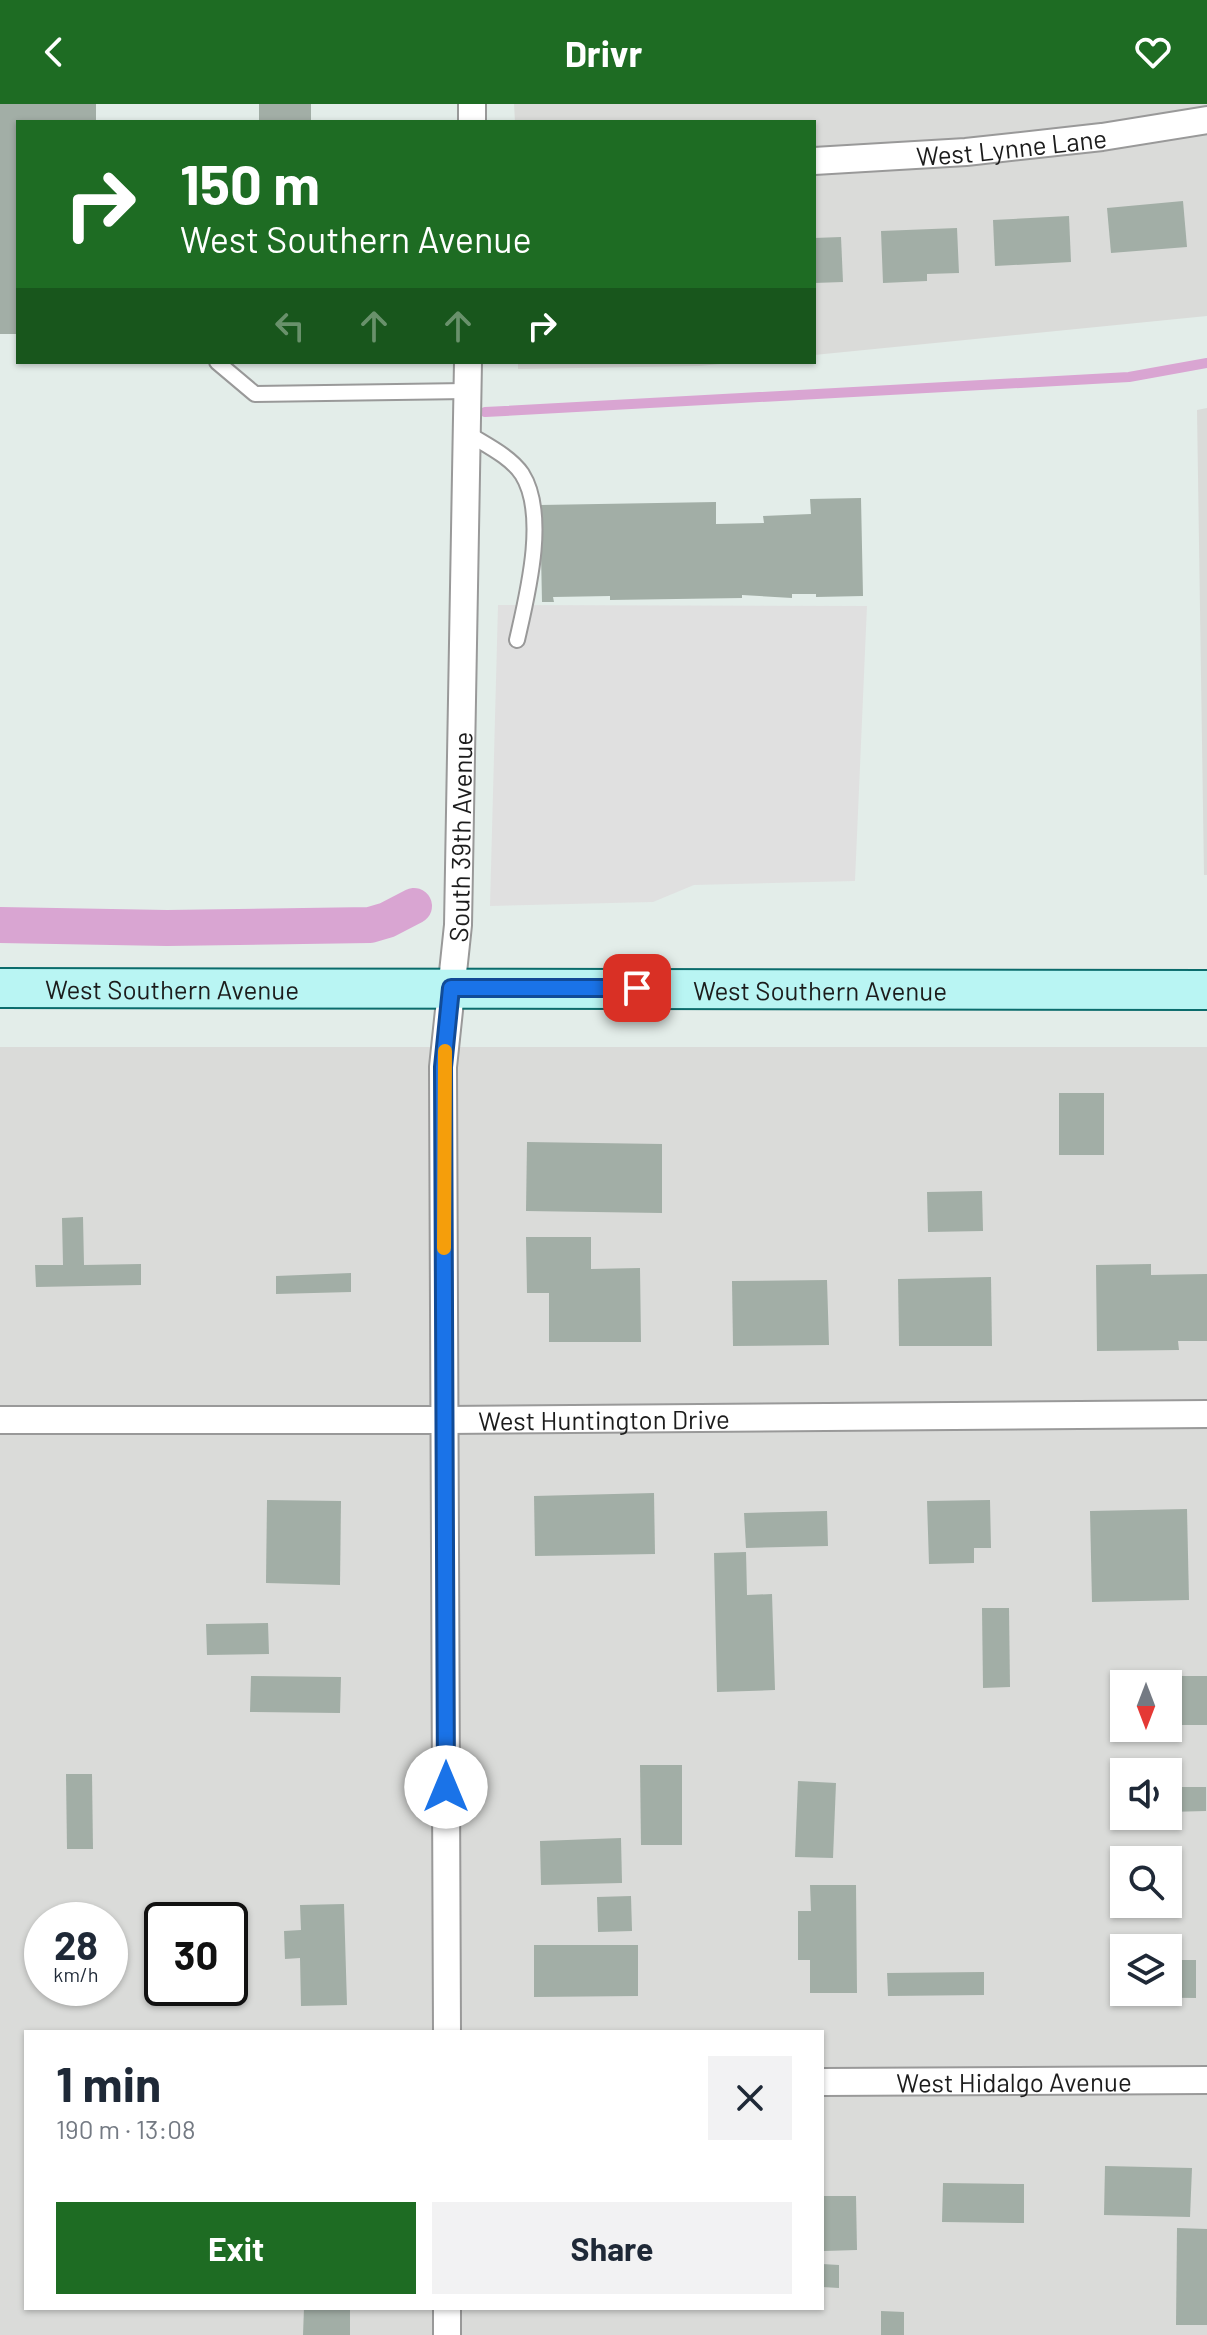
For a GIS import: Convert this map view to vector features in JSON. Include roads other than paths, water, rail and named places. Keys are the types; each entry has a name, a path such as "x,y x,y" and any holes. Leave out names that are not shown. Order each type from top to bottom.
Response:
{"main road":[{"name":"West Southern Avenue","path":"0,988 1207,990"}],"street":[{"name":"West Lynne Lane","path":"816,161 966,152 1102,137 1207,120"},
{"name":"South 39th Avenue","path":"447,2030 443,1067 458,925 468,364"},
{"name":"West Huntington Drive","path":"0,1420 1207,1414"},
{"name":"West Hidalgo Avenue","path":"824,2082 1207,2080"},
{"path":"447,2310 447,2335"}],"lane":[{"path":"219,364 255,394 467,391"},
{"path":"467,433 503,456 521,473 531,497 534,545 531,581 517,640"}],"waterway":[{"path":"485,412 1129,377 1207,363"},
{"path":"0,925 167,928 370,925 414,906"}]}
